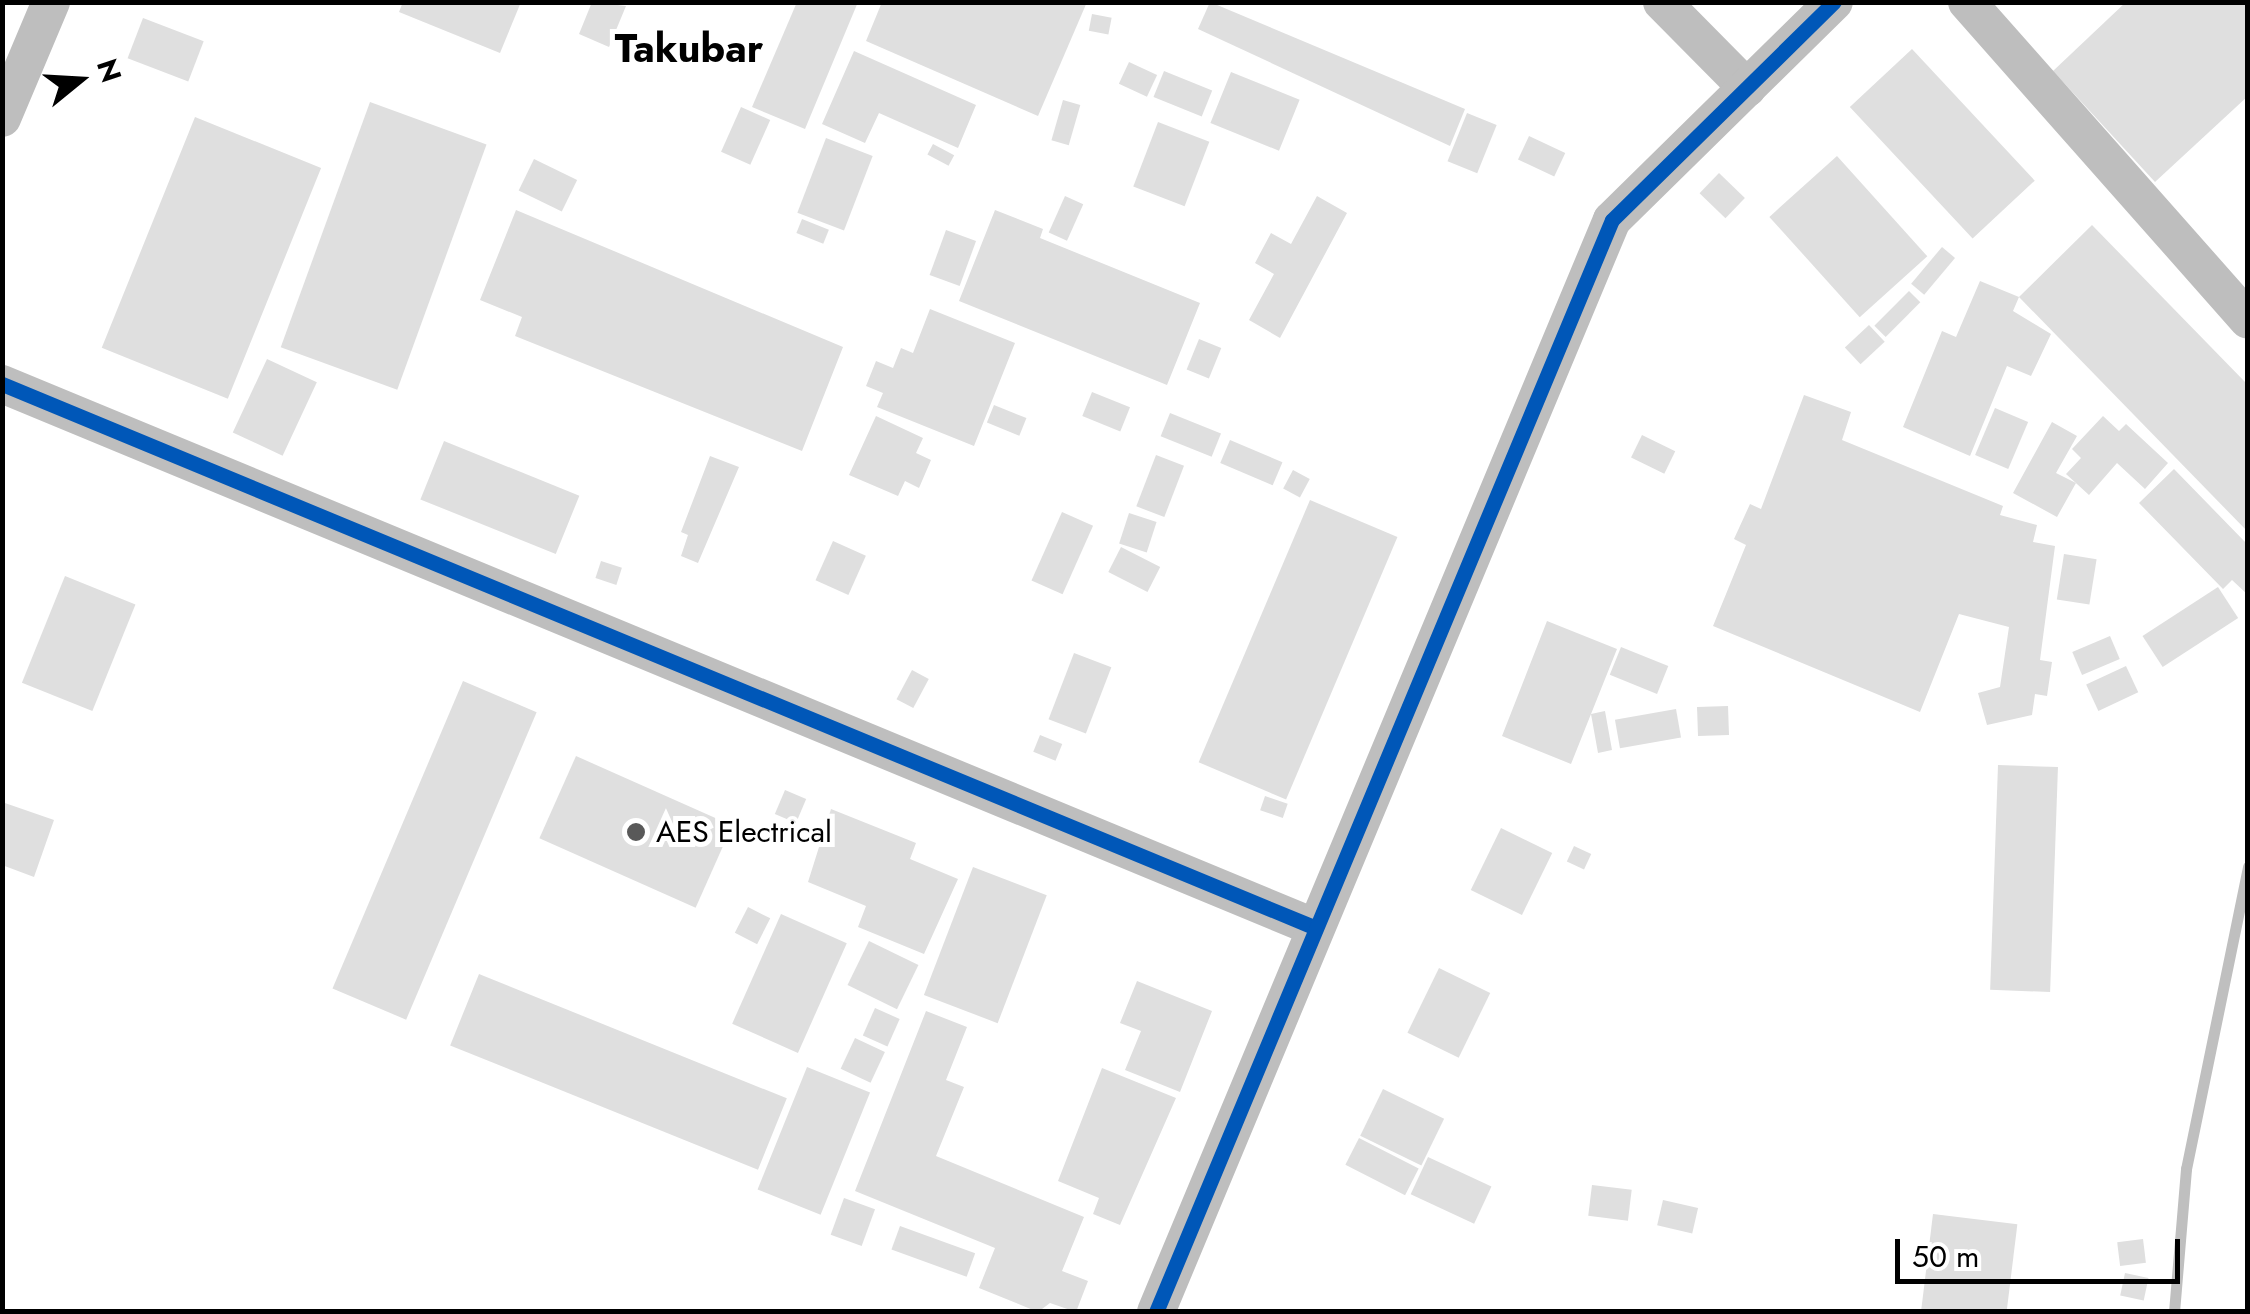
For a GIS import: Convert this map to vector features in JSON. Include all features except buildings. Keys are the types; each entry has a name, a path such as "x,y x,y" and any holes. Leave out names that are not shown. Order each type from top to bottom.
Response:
{"street":[{"path":"2,118 51,2"},
{"path":"1662,2 1746,88"},
{"path":"1156,1312 1311,926 1612,220 1834,2"},
{"path":"1967,2 2248,320"},
{"path":"2,384 1311,926"}],"waterway":[{"path":"2174,1312 2186,1169 2248,866"}],"cycle path":[{"path":"1156,1312 1612,220 1834,2"},
{"path":"2,384 1311,926"}],"place":[{"name":"AES Electrical","path":"636,832"}],"district":[{"name":"Takubar","path":"689,48"}]}
